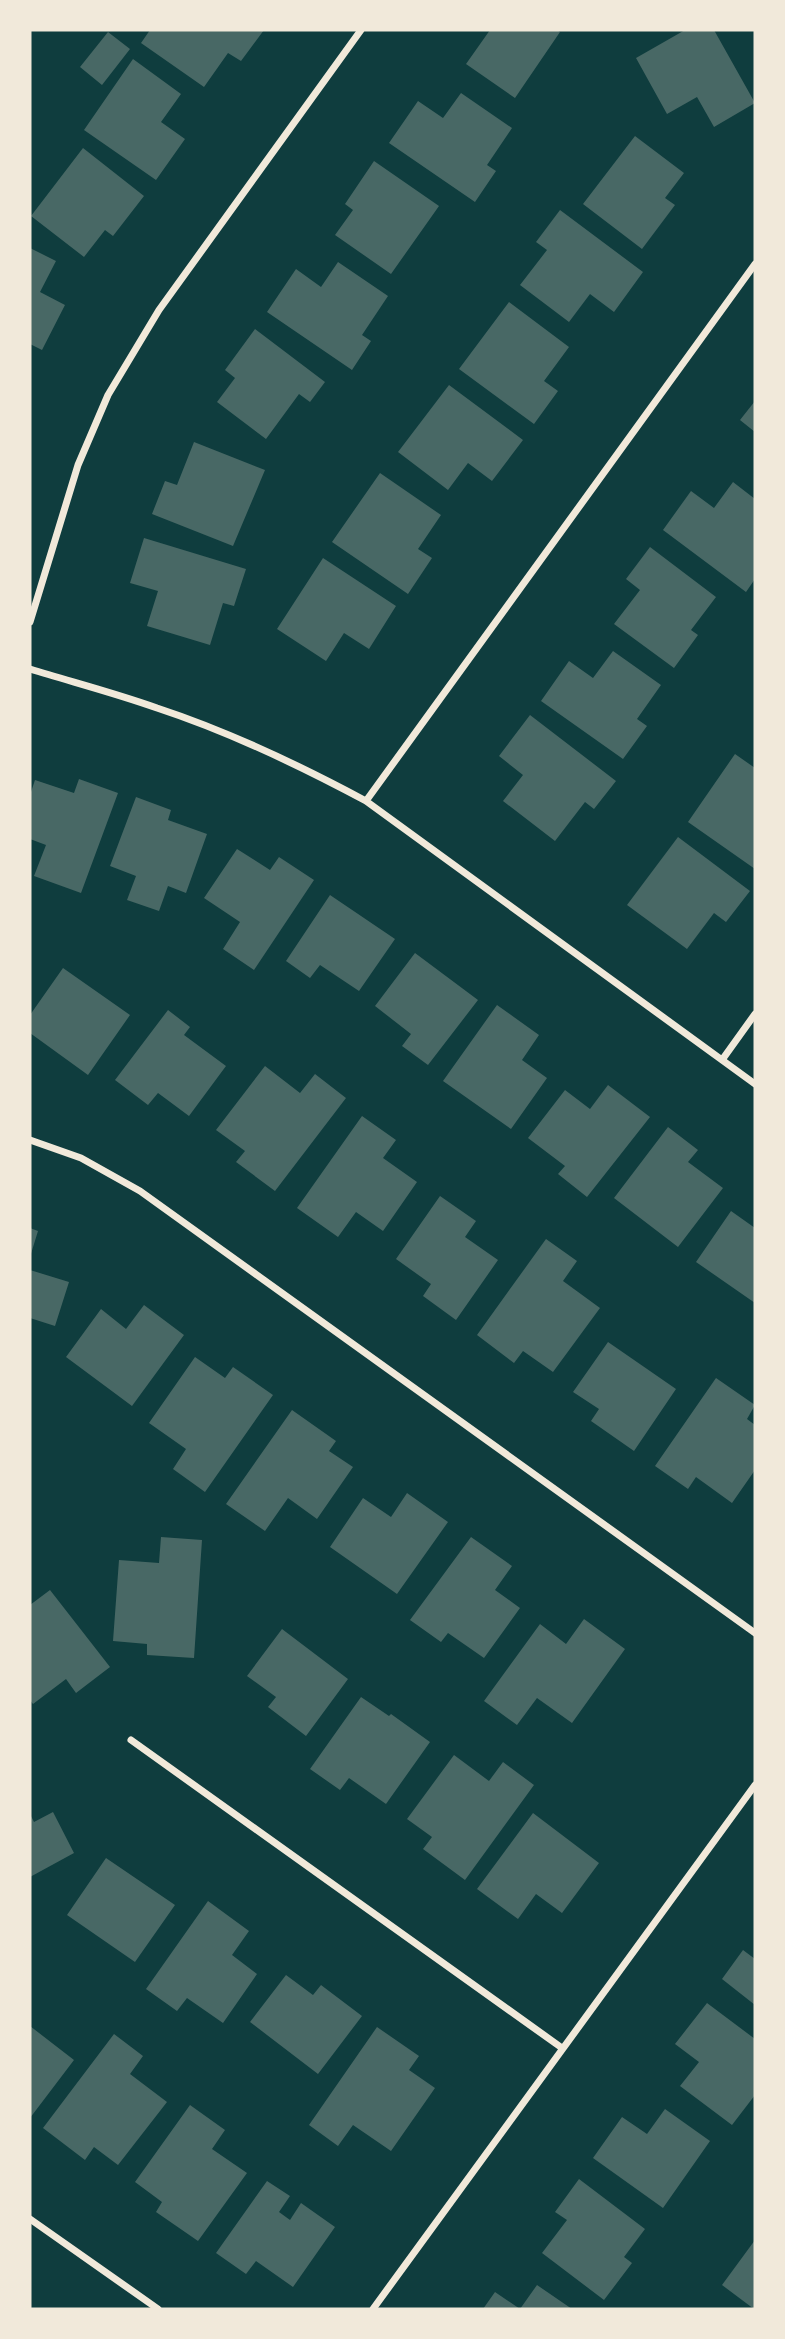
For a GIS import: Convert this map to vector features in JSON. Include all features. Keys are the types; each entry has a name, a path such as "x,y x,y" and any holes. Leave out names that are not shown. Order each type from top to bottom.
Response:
{"street":[{"path":"30,622 78,465 108,395 159,310 361,30"},
{"path":"366,801 755,264"},
{"path":"30,668 159,708 210,728 304,768 366,801 755,1084"},
{"path":"722,1060 755,1014"},
{"path":"30,1140 81,1158 140,1191 755,1633"},
{"path":"131,1740 562,2048"},
{"path":"373,2309 755,1784"},
{"path":"30,2219 158,2309"}],"building":[{"path":"150,30 264,30 241,61 228,53 204,87 141,43"},
{"path":"490,30 560,32 515,98 466,64"},
{"path":"685,30 714,30 755,103 714,127 697,97 667,114 636,58"},
{"path":"108,32 130,49 102,85 80,67"},
{"path":"133,59 181,94 161,122 185,139 156,180 84,130"},
{"path":"461,93 512,128 487,165 496,171 475,202 389,143 418,101 443,118"},
{"path":"635,136 684,173 665,198 675,205 642,249 583,204"},
{"path":"83,148 144,196 113,236 105,230 84,257 31,216"},
{"path":"374,161 439,206 391,274 335,235 353,210 345,204"},
{"path":"560,210 643,272 614,312 590,294 569,322 520,285 547,250 536,242"},
{"path":"30,248 56,261 40,292 65,305 42,350 30,344"},
{"path":"338,262 388,296 362,335 371,341 352,370 267,312 296,269 321,287"},
{"path":"509,302 569,347 544,381 558,391 534,424 459,369"},
{"path":"255,329 325,382 310,402 299,394 266,439 217,402 235,378 225,370"},
{"path":"449,385 523,440 492,481 468,463 448,490 398,452"},
{"path":"755,401 755,432 740,420"},
{"path":"194,442 265,470 233,546 152,514 165,481 177,485"},
{"path":"380,473 441,515 418,549 432,558 408,594 332,542"},
{"path":"733,482 755,499 755,579 746,592 663,530 691,491 714,508"},
{"path":"144,538 246,569 234,606 223,603 210,645 147,626 158,591 130,583"},
{"path":"650,547 716,597 691,630 698,635 674,668 614,624 640,590 626,579"},
{"path":"323,558 396,606 369,649 344,633 326,661 277,629"},
{"path":"613,651 661,685 637,719 647,726 623,759 541,701 569,661 593,678"},
{"path":"530,715 616,781 594,809 585,802 555,841 503,801 523,775 499,756"},
{"path":"735,754 755,768 755,869 688,822"},
{"path":"79,779 118,793 81,893 34,876 46,845 30,839 30,795 35,780 74,793"},
{"path":"136,797 171,810 168,820 207,834 186,893 168,886 159,911 127,900 136,876 110,866"},
{"path":"678,837 750,891 726,922 714,913 687,949 627,905"},
{"path":"237,849 270,870 279,857 314,880 254,970 223,949 240,922 204,898"},
{"path":"330,895 395,939 359,991 320,965 310,978 286,961"},
{"path":"415,953 478,1000 428,1065 402,1046 411,1034 375,1006"},
{"path":"63,968 130,1015 88,1075 30,1033 30,1015"},
{"path":"497,1005 539,1035 522,1060 547,1078 511,1129 443,1081"},
{"path":"168,1010 190,1027 184,1035 226,1066 189,1116 158,1093 148,1105 115,1080"},
{"path":"265,1066 300,1093 315,1074 346,1098 275,1191 236,1162 245,1151 216,1130"},
{"path":"608,1085 650,1117 587,1197 558,1174 565,1166 528,1138 565,1090 590,1109"},
{"path":"362,1116 396,1140 383,1158 417,1182 383,1231 356,1212 338,1237 297,1208"},
{"path":"668,1127 698,1150 688,1162 723,1188 678,1247 614,1198"},
{"path":"440,1196 476,1221 465,1237 498,1260 456,1320 423,1296 431,1284 396,1259"},
{"path":"731,1211 755,1228 755,1303 696,1262"},
{"path":"30,1228 38,1231 30,1257"},
{"path":"546,1239 577,1261 563,1281 600,1308 553,1372 523,1351 514,1363 477,1335"},
{"path":"30,1270 69,1282 55,1326 30,1318"},
{"path":"144,1305 184,1335 132,1406 66,1357 101,1309 126,1329"},
{"path":"608,1342 676,1389 634,1451 591,1421 599,1409 573,1392"},
{"path":"195,1357 225,1378 233,1367 273,1395 205,1492 173,1469 186,1449 149,1423"},
{"path":"716,1378 755,1405 747,1419 755,1425 755,1470 732,1503 696,1477 688,1489 655,1466"},
{"path":"292,1410 336,1441 329,1451 353,1467 317,1519 288,1498 265,1531 226,1504"},
{"path":"407,1493 448,1522 397,1594 330,1547 363,1498 391,1517"},
{"path":"161,1537 202,1540 194,1658 147,1655 147,1644 113,1641 119,1560 159,1563"},
{"path":"471,1537 512,1566 495,1590 520,1608 484,1658 448,1633 441,1642 410,1620"},
{"path":"50,1590 110,1667 76,1693 66,1679 33,1704 30,1700 30,1605"},
{"path":"584,1619 625,1649 572,1723 537,1698 517,1725 484,1701 540,1624 566,1644"},
{"path":"282,1629 348,1679 306,1736 268,1707 276,1697 247,1676"},
{"path":"361,1697 389,1716 391,1714 430,1742 386,1804 349,1778 340,1790 310,1769"},
{"path":"454,1755 489,1781 503,1762 534,1785 465,1880 423,1849 432,1837 407,1819"},
{"path":"53,1812 74,1853 30,1877 30,1814 34,1822"},
{"path":"533,1813 599,1863 562,1913 536,1894 518,1919 477,1889"},
{"path":"106,1858 175,1905 135,1962 67,1915"},
{"path":"208,1901 249,1931 232,1955 257,1974 223,2023 187,1998 177,2011 146,1989"},
{"path":"743,1950 755,1959 755,2005 722,1979"},
{"path":"286,1975 313,1995 321,1985 362,2016 318,2074 250,2022"},
{"path":"707,2003 755,2039 755,2095 732,2125 680,2086 699,2062 675,2044"},
{"path":"30,2026 74,2060 30,2118"},
{"path":"377,2027 419,2056 409,2070 435,2088 391,2151 353,2125 338,2146 309,2125"},
{"path":"114,2034 143,2056 130,2074 167,2102 118,2165 94,2147 85,2160 43,2128"},
{"path":"190,2105 225,2130 212,2149 247,2173 198,2241 156,2212 162,2202 135,2182"},
{"path":"665,2109 710,2141 663,2208 593,2158 622,2117 647,2134"},
{"path":"579,2179 645,2229 624,2257 632,2263 604,2300 542,2253 567,2220 555,2212"},
{"path":"267,2181 290,2196 279,2212 290,2220 301,2203 335,2227 293,2287 256,2261 246,2274 216,2253"},
{"path":"755,2240 755,2309 754,2309 722,2285"},
{"path":"537,2285 572,2309 520,2309"},
{"path":"495,2292 520,2309 483,2309"}]}
